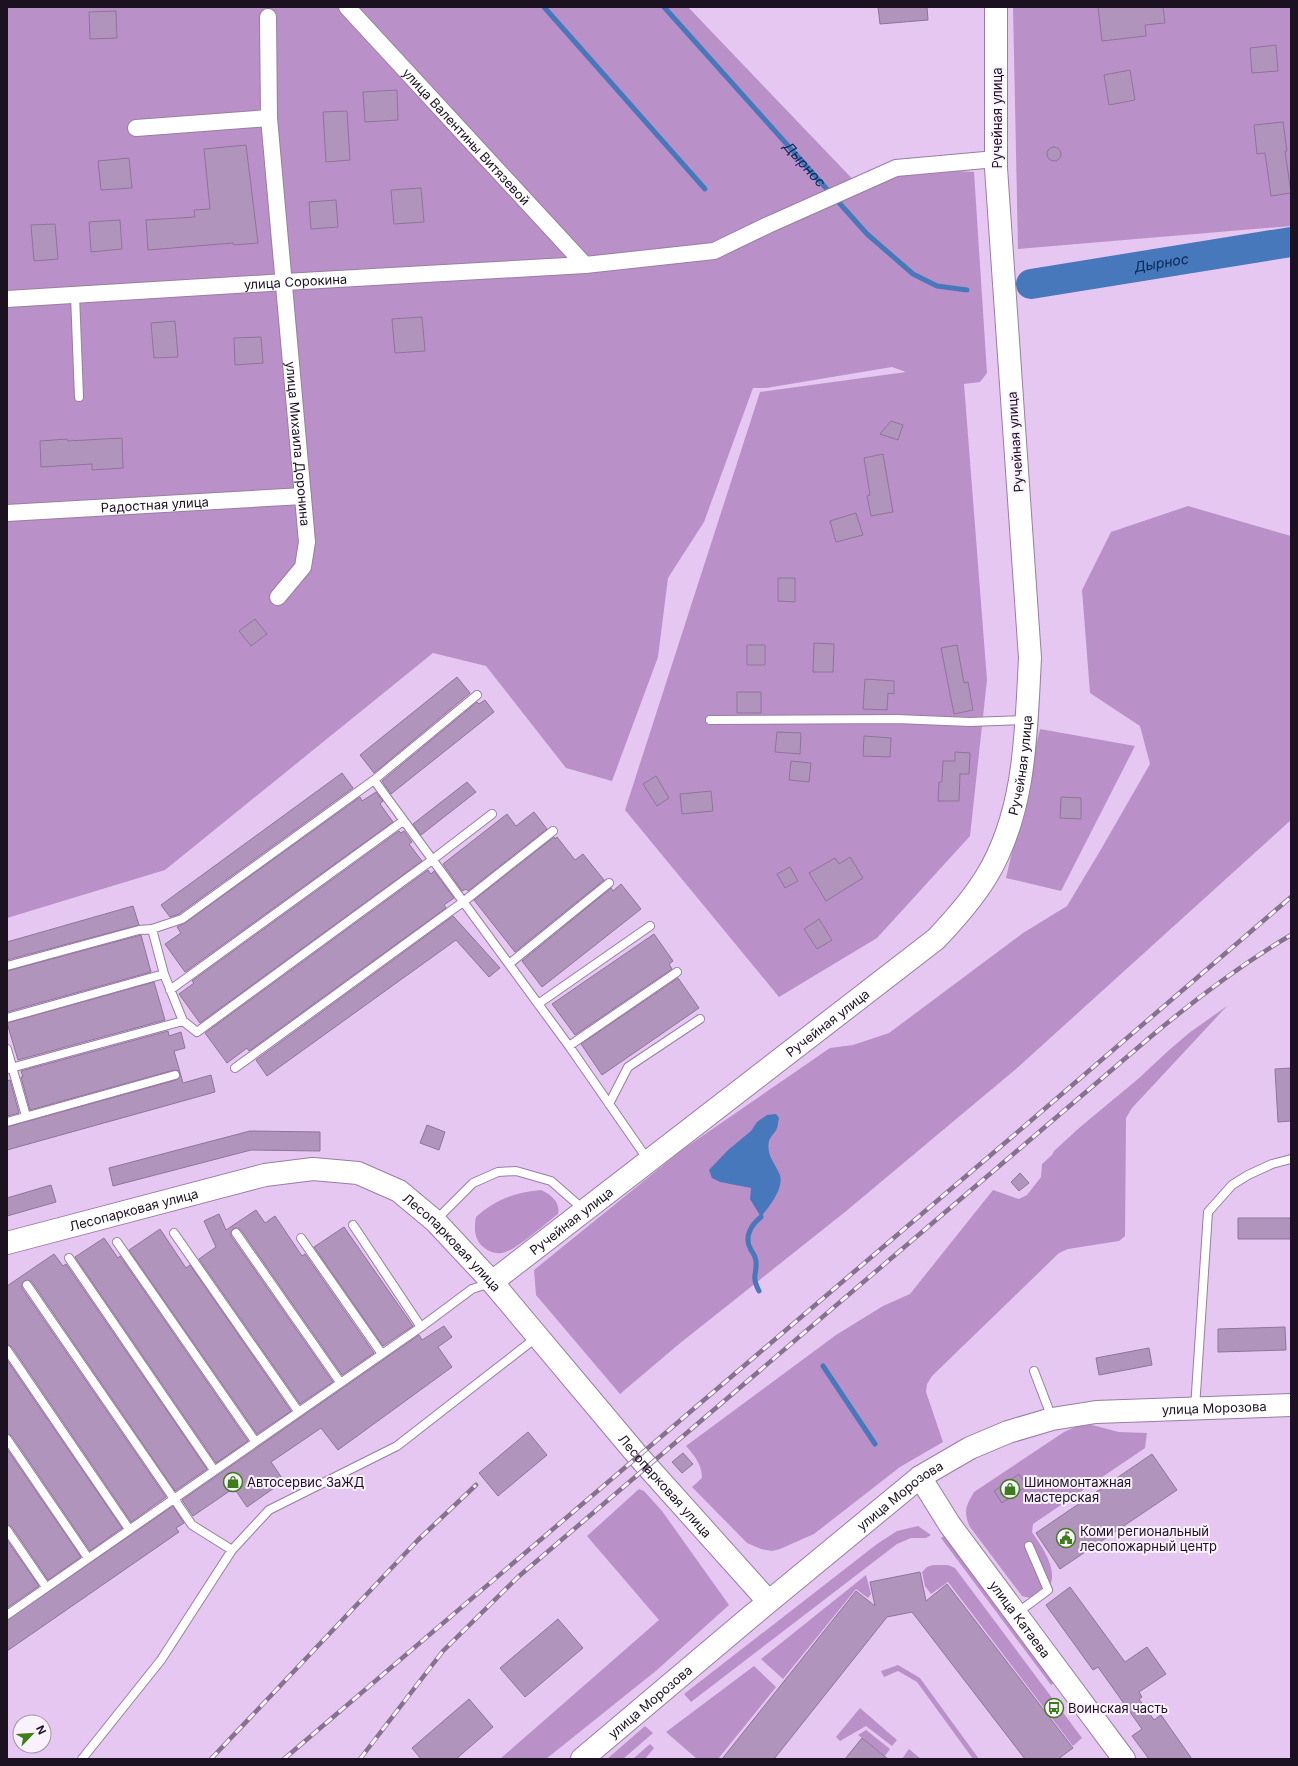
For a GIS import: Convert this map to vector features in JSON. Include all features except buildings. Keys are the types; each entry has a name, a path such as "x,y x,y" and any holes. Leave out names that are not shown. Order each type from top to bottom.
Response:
{"street":[{"name":"улица Валентины Витязевой","path":"347,7 585,265"},
{"name":"Ручейная улица","path":"492,1282 648,1160 930,944 964,910 987,877 1001,848 1012,817 1020,785 1027,720 1030,658 996,159 996,7"},
{"name":"улица Михаила Доронина","path":"268,17 269,118 307,542 303,567 278,597"},
{"path":"136,128 269,118"},
{"name":"улица Сорокина","path":"7,299 585,265 714,251 768,224 896,168 996,159"},
{"name":"Радостная улица","path":"7,514 303,496"},
{"name":"Лесопарковая улица","path":"7,1243 265,1174 313,1169 358,1173 399,1190 435,1221 492,1282 642,1461 768,1601"},
{"name":"улица Морозова","path":"582,1759 768,1601 920,1477 955,1456 981,1443 1028,1425 1052,1419 1096,1412 1291,1405"},
{"name":"улица Катаева","path":"920,1477 950,1525 1124,1759"}],"lane":[{"path":"75,295 79,397"},
{"path":"7,966 138,930 152,930 182,919 374,780 477,695"},
{"path":"710,720 897,719 970,722 1027,720"},
{"path":"374,780 569,1046 648,1160"},
{"path":"152,930 164,974 183,1020 197,1032 432,860 492,814"},
{"path":"170,990 403,821"},
{"path":"235,1068 463,902 553,831"},
{"path":"509,964 609,884"},
{"path":"538,1004 650,926"},
{"path":"569,1046 677,972"},
{"path":"7,1018 164,974"},
{"path":"609,1104 628,1068 700,1019"},
{"path":"10,1068 183,1020"},
{"path":"7,1049 10,1068 26,1116"},
{"path":"7,1122 175,1075"},
{"path":"1195,1409 1208,1212 1232,1185 1248,1175 1272,1164 1291,1159"},
{"path":"435,1221 473,1184 498,1172 516,1171 551,1181 584,1210"},
{"path":"353,1225 421,1327"},
{"path":"174,1233 298,1411"},
{"path":"236,1233 340,1382"},
{"path":"301,1238 382,1354"},
{"path":"117,1242 255,1441"},
{"path":"69,1258 214,1470"},
{"path":"7,1614 421,1327 472,1289 492,1282"},
{"path":"28,1285 192,1525 232,1550"},
{"path":"82,1759 161,1660 232,1550 269,1510 397,1446 537,1337"},
{"path":"7,1350 129,1529"},
{"path":"1034,1372 1052,1419"},
{"path":"7,1439 88,1558"},
{"path":"7,1530 46,1587"},
{"path":"1016,1613 1048,1590 1029,1546"}],"shaded area":[{"path":"7,7 688,7 863,190 897,176 939,170 974,172 987,373 980,382 964,384 987,680 970,836 877,938 779,997 625,810 760,392 906,372 892,367 766,388 753,388 704,522 668,578 658,657 612,781 566,768 486,666 433,653 165,870 7,918"},
{"path":"1013,7 1291,7 1291,226 1018,249"},
{"path":"1188,506 1291,536 1291,820 1016,1069 845,1212 679,1344 620,1394 536,1295 534,1270 682,1150 830,1048 853,1045 889,1033 1023,933 1067,906 1150,764 1140,726 1090,693 1082,590 1111,532"},
{"path":"1040,729 1135,746 1061,891 1006,878"},
{"path":"1227,1006 1132,1108 1126,1118 1125,1236 1119,1241 1068,1249 1059,1253 932,1376 927,1384 926,1392 943,1442 900,1467 814,1534 772,1551 761,1549 747,1543 692,1487 702,1478 702,1473 697,1461 686,1446 836,1335 883,1306 910,1294 993,1190 1019,1199 1027,1195 1041,1177 1042,1164 1052,1155 1054,1151 1189,1033"},
{"path":"541,1190 554,1199 558,1206 558,1214 522,1243 502,1253 494,1253 489,1251 479,1243 475,1232 476,1217 483,1211 514,1195"},
{"path":"1084,1423 1119,1432 1147,1433 1145,1448 1033,1524 1032,1532 1049,1561 1052,1576 1051,1584 1042,1596 1029,1598 1022,1596 970,1527 966,1513 967,1505 974,1492 1064,1432"},
{"path":"639,1489 644,1491 662,1511 729,1605 657,1670 546,1759 500,1759 659,1620 587,1536"},
{"path":"918,1526 931,1535 926,1538 911,1538 897,1544 691,1702 684,1694 877,1544 897,1531"},
{"path":"950,1532 1059,1679 1051,1685 941,1538"},
{"path":"933,1565 948,1565 955,1568 1082,1738 1073,1746 948,1582 931,1594 925,1586 922,1572 927,1567"},
{"path":"866,1575 871,1594 868,1598 856,1589 783,1679 761,1659"},
{"path":"898,1665 920,1678 979,1759 973,1759 917,1682 898,1671 884,1677 881,1671"},
{"path":"754,1666 776,1687 718,1759 697,1759 666,1732"},
{"path":"860,1708 897,1740 892,1746 866,1726 840,1741 836,1737"},
{"path":"645,1726 653,1733 623,1759 607,1759"},
{"path":"866,1730 890,1749 885,1756 858,1735"},
{"path":"650,1744 654,1748 645,1759 633,1759"},
{"path":"909,1749 921,1759 902,1759"}],"water":[{"path":"776,1114 779,1118 778,1126 768,1146 771,1158 781,1178 776,1196 761,1217 750,1199 751,1188 720,1182 712,1178 709,1170 728,1150 751,1131 757,1122 767,1115"}],"waterway":[{"path":"544,7 705,189"},
{"name":"Дырнос","path":"664,7 867,234 913,274 937,286 967,290"},
{"name":"Дырнос","path":"1031,284 1291,242"},
{"path":"759,1291 755,1282 756,1259 749,1245 748,1236 752,1227 761,1217"},
{"path":"823,1366 875,1444"}],"railway":[{"path":"284,1759 1291,897"},
{"path":"360,1759 443,1651 518,1577 1165,1025 1235,971 1291,935"},
{"path":"211,1759 418,1540 476,1485"}],"place":[{"name":"Автосервис ЗаЖД","path":"233,1482"},
{"name":"Шиномонтажная мастерская","path":"1010,1489"},
{"name":"Коми региональный лесопожарный центр","path":"1066,1538"},
{"name":"Воинская часть","path":"1054,1708"}]}
